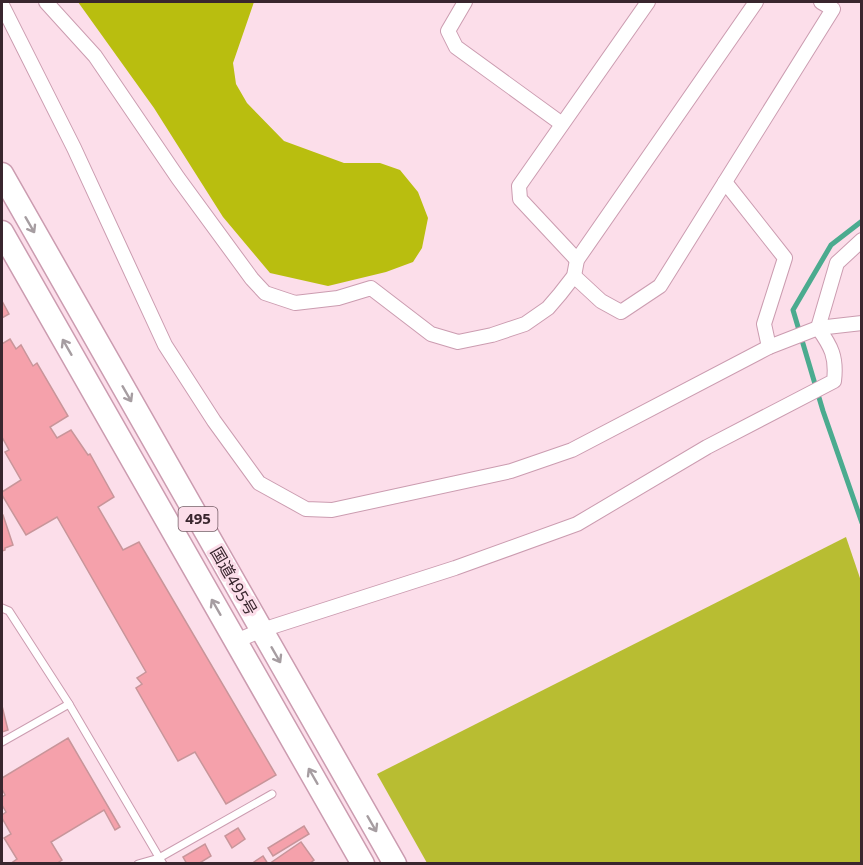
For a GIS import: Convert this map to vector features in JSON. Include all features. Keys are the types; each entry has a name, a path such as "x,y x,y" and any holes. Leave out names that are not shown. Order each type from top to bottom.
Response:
{"highway":[{"name":"国道495号","path":"2,174 395,864"},
{"name":"国道495号","path":"2,232 363,864"}],"street":[{"path":"46,2 95,56 177,178 252,279 265,293 295,303 339,298 370,288 431,334 458,342 492,335 525,324 548,308 574,276 577,260 756,2"},
{"path":"465,2 448,31 456,46 562,124"},
{"path":"577,260 520,199 519,186 645,2"},
{"path":"574,276 601,301 621,312 660,286 833,9 822,2"},
{"path":"2,5 74,148 165,345 214,421 259,483 306,509 332,510 511,471 572,450 787,339 818,328 861,323"},
{"path":"725,182 785,258 764,324 769,347"},
{"path":"818,328 837,263 861,240"},
{"path":"236,642 262,630 455,568 577,524 707,447 834,381 834,357 829,344 818,328"}],"lane":[{"path":"2,608 9,611 69,704 161,861"},
{"path":"2,742 69,704"},
{"path":"138,864 161,861 272,795"}],"shaded area":[{"path":"78,2 254,2 233,63 236,84 247,103 284,141 344,163 380,163 400,170 418,192 428,218 422,248 413,262 386,272 328,286 270,273 223,217 154,108"},
{"path":"846,537 862,584 861,863 427,863 377,774"}],"building":[{"path":"2,301 9,314 2,318"},
{"path":"10,339 16,349 21,345 33,366 37,363 68,416 50,427 57,438 71,430 88,455 90,454 114,497 98,507 123,550 139,542 276,775 226,804 195,752 178,761 136,688 142,684 137,678 146,672 57,517 26,535 2,495 2,492 21,480 5,452 9,450 2,437 2,344"},
{"path":"2,515 13,545 2,551"},
{"path":"2,706 8,730 2,732"},
{"path":"68,738 120,827 115,830 104,810 51,842 62,860 56,864 10,864 17,859 4,838 11,834 2,818 6,812 2,805 2,797 5,795 2,789 2,778"},
{"path":"304,826 309,834 273,856 268,848"},
{"path":"238,828 245,839 232,848 225,836"},
{"path":"301,842 314,860 309,864 269,864"},
{"path":"205,844 211,856 198,864 187,864 183,857"},
{"path":"263,856 268,864 255,864 254,862"}],"waterway":[{"path":"862,221 831,245 793,310 823,411 862,523"}]}
